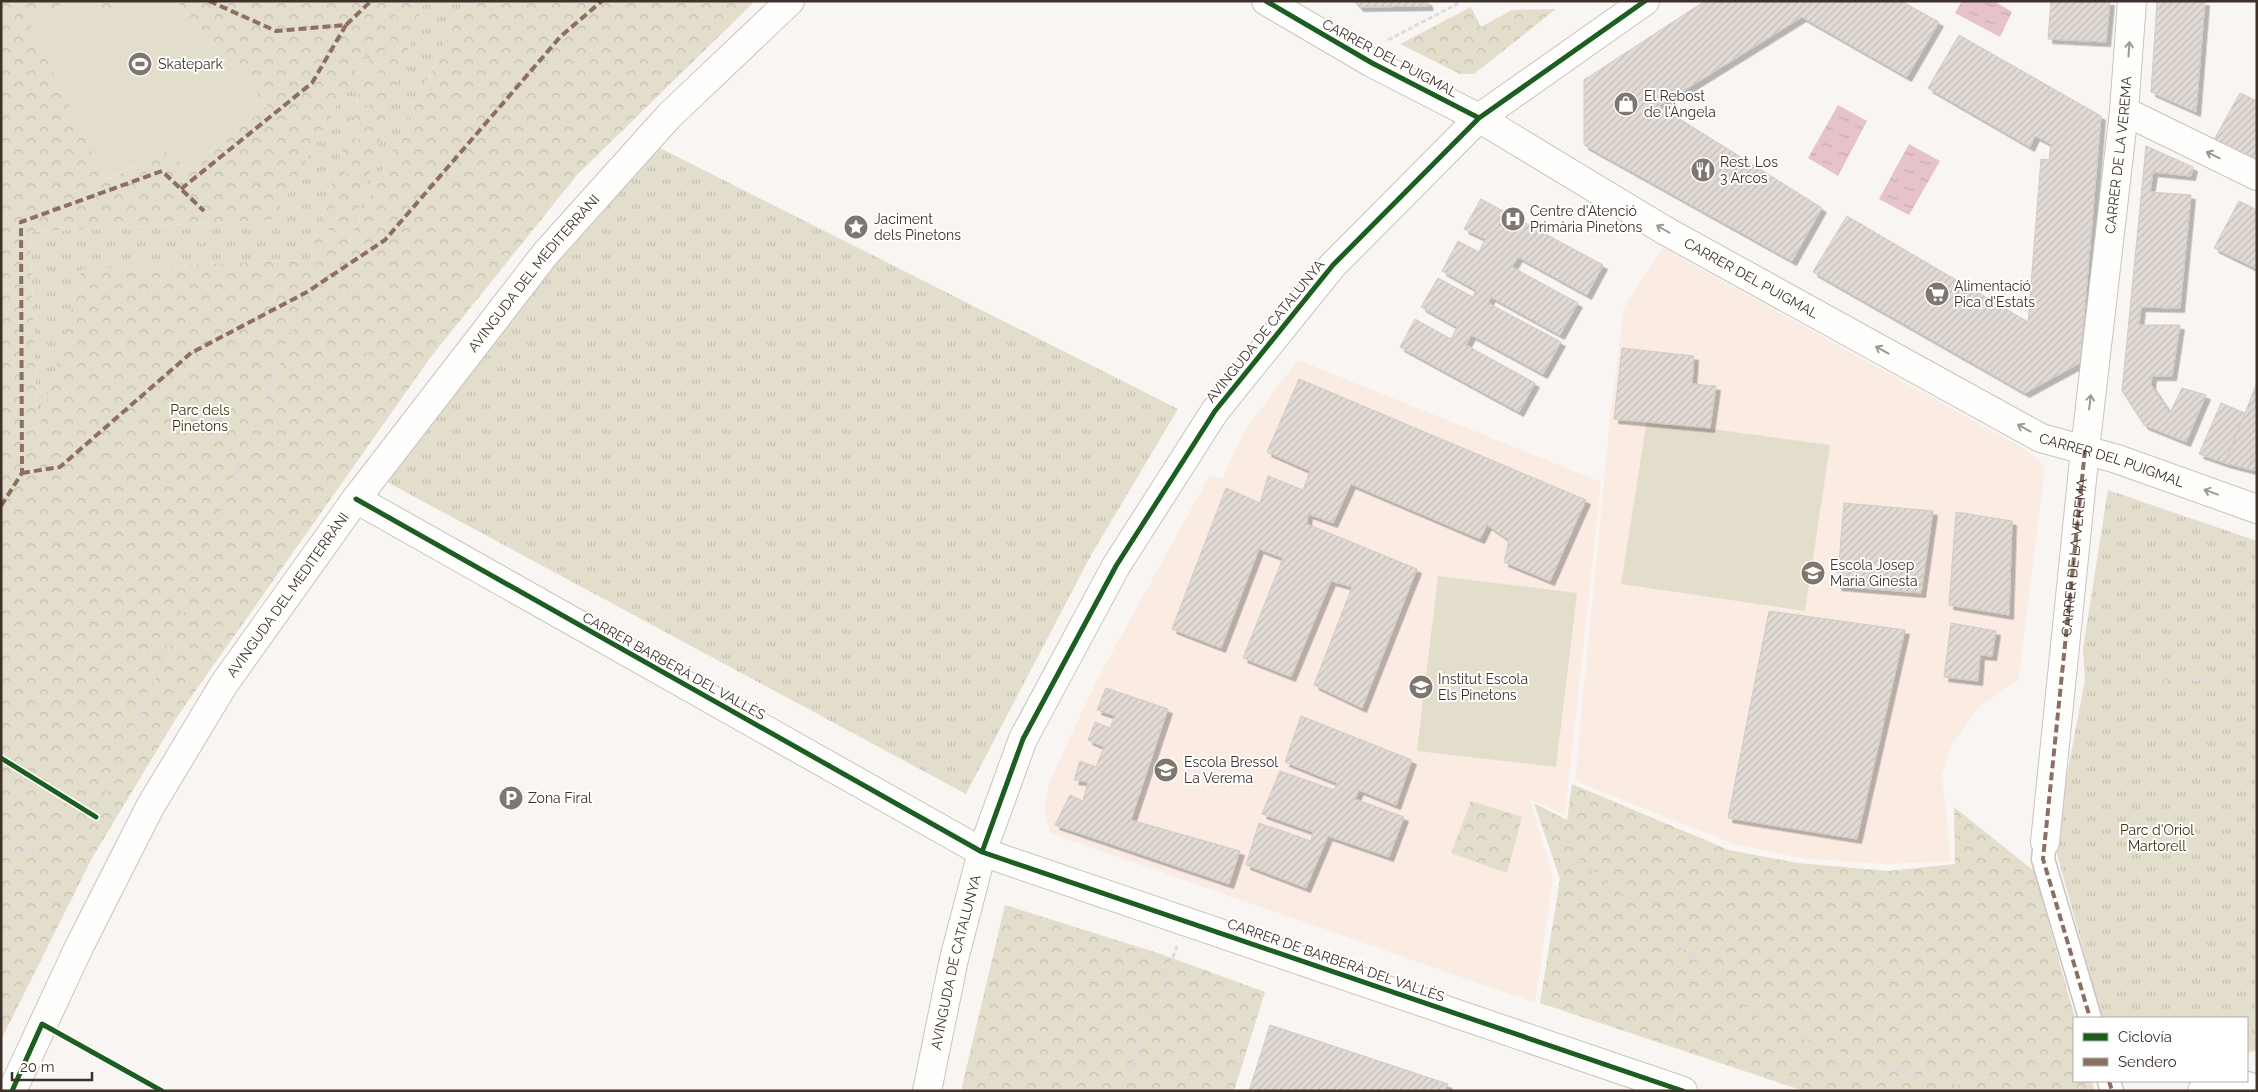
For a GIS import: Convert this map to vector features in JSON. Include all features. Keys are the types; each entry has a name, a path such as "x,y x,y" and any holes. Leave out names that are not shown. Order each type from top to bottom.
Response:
{"street":[{"name":"AVINGUDA DEL MEDITERRÀNI","path":"12,1091 79,946 150,807 224,684 356,499 546,253 669,116 790,1"},
{"name":"CARRER DEL PUIGMAL","path":"1266,1 1372,63 1479,118 1663,230 2033,433 2117,459 2257,509"},
{"name":"AVINGUDA DE CATALUNYA","path":"927,1091 954,960 982,852 1023,739 1116,566 1215,412 1333,265 1479,118 1646,1"},
{"name":"CARRER DE LA VEREMA","path":"2090,1017 2044,859 2085,450 2124,111 2132,1"},
{"path":"2124,111 2257,176"},
{"name":"CARRER BARBERÀ DEL VALLÈS","path":"356,499 982,852"},
{"name":"CARRER DE BARBERÀ DEL VALLÈS","path":"982,852 1683,1091"},
{"path":"2202,1091 2238,1083 2257,1089"}],"path":[{"path":"96,817 178,623 307,292 401,1"},
{"path":"473,1 478,6"},
{"path":"1395,45 1388,40 1457,4 1455,1"},
{"path":"200,274 204,211"},
{"path":"307,292 330,307 375,361"},
{"path":"2058,716 2079,712 2166,682 2257,675"},
{"path":"1554,841 1657,919 1684,950 1726,985 1752,1012 1780,1032 1811,1041 1860,1061 1926,1078 1952,1081 1968,1091"},
{"path":"1,848 35,853"},
{"path":"1123,1091 1187,921"}],"shaded area":[{"name":"Escola Josep Maria Ginesta","path":"1663,248 2026,450 2045,467 2018,680 1978,708 1953,742 1942,775 1951,861 1886,864 1801,858 1734,844 1575,781 1611,409 1624,308"},
{"name":"Institut Escola Els Pinetons","path":"1298,360 1601,482 1565,815 1530,799 1553,878 1535,1003 1050,833 1044,807 1050,781 1098,678 1210,475 1222,479 1246,429"}],"green space":[{"name":"Parc dels Pinetons","path":"1,1 69,1 29,21 106,180 169,150 188,170 267,106 176,1 424,1 347,244 463,6 475,1 755,1 577,175 430,358 177,717 92,858 1,1040","holes":["377,33 309,260 82,269 38,433 30,232 273,220"]},
{"name":"Skatepark","path":"69,1 97,1 108,16 132,1 176,1 267,106 188,170 169,150 105,180 28,21"},
{"path":"97,1 132,1 108,16"},
{"path":"424,1 475,1 463,6 345,248"},
{"path":"1471,7 1481,27 1512,10 1556,9 1474,74 1460,74 1400,44"},
{"path":"378,30 309,260 82,269 38,436 30,232 273,220"},
{"path":"660,148 1178,409 1091,555 966,794 387,482 552,264"},
{"path":"1647,420 1830,445 1805,611 1621,584"},
{"name":"Parc d'Oriol Martorell","path":"2108,490 2257,541 2257,1050 2248,1053 2248,1017 2102,1017 2054,843 2085,680 2083,649"},
{"path":"1438,576 1577,593 1556,767 1417,751"},
{"path":"1572,784 1729,850 1797,863 1888,871 1955,864 1954,807 2034,871 2075,1017 2073,1017 2073,1082 2092,1082 2095,1091 1804,1091 1540,1003 1560,879 1534,803 1567,820"},
{"path":"1471,801 1522,817 1507,873 1451,853"},
{"path":"1005,905 1161,954 1265,992 1234,1091 961,1091"}],"water":[{"path":"1962,1 1994,1 2012,12 2000,37 1955,13"},
{"path":"1838,105 1867,121 1838,176 1808,158"},
{"path":"1909,144 1940,161 1909,215 1879,199"}],"building":[{"path":"1354,1 1427,1 1429,6 1359,7"},
{"path":"1705,1 1901,1 1939,22 1907,77 1802,17 1659,106 1822,208 1792,261 1584,145 1584,80"},
{"path":"2051,1 2110,1 2106,42 2048,39"},
{"path":"2157,1 2205,1 2196,112 2151,92"},
{"path":"1959,35 2101,116 2080,363 2025,393 1813,272 1847,216 2028,322 2041,159 2049,160 2051,144 2035,136 2030,147 1928,88"},
{"path":"2240,93 2257,101 2257,162 2214,140"},
{"path":"2146,146 2193,167 2191,176 2153,172 2150,192 2191,195 2180,308 2141,307 2139,325 2180,325 2172,376 2152,376 2151,385 2170,413 2182,388 2206,395 2186,442 2144,425 2122,391"},
{"path":"1481,199 1603,265 1587,295 1518,257 1512,267 1578,303 1560,335 1491,297 1488,303 1561,342 1543,374 1471,335 1466,345 1535,383 1519,412 1400,347 1415,319 1451,339 1457,327 1421,307 1438,278 1473,297 1476,290 1442,271 1458,241 1479,252 1485,239 1464,229"},
{"path":"2239,201 2257,210 2257,269 2214,248"},
{"path":"1622,348 1694,356 1692,384 1716,386 1710,428 1614,419"},
{"path":"1299,379 1586,500 1550,581 1504,562 1509,540 1487,525 1480,539 1351,484 1333,523 1308,514 1307,524 1417,569 1362,708 1314,685 1352,587 1331,581 1291,677 1243,658 1283,558 1259,549 1221,648 1172,629 1226,488 1260,503 1268,476 1303,490 1310,471 1267,452"},
{"path":"2257,383 2257,447 2248,469 2225,463"},
{"path":"2221,403 2245,413 2225,463 2199,454"},
{"path":"2257,447 2257,471 2248,469"},
{"path":"1844,503 1933,511 1921,593 1837,586"},
{"path":"1956,512 2012,521 2009,615 1949,605"},
{"path":"1769,611 1905,630 1857,839 1728,818"},
{"path":"1951,623 1996,631 1992,656 1980,655 1978,681 1944,677"},
{"path":"1106,688 1168,709 1131,820 1240,851 1229,884 1055,825 1070,795 1083,801 1088,782 1074,780 1080,761 1096,767 1104,747 1088,740 1095,722 1110,728 1115,716 1097,710"},
{"path":"1301,716 1412,760 1396,805 1359,790 1355,799 1404,817 1389,857 1328,836 1306,888 1246,865 1259,823 1311,841 1313,832 1262,814 1280,771 1334,790 1337,783 1285,762"},
{"path":"1270,1025 1448,1084 1445,1091 1249,1091"}],"marked path":[{"path":"209,1 276,31 346,25 371,1"},
{"path":"22,473 60,467 191,353 307,292 385,240 561,36 602,1"},
{"path":"181,189 312,83 346,25"},
{"path":"1,506 22,473 21,222 162,171 204,211"},
{"path":"2085,450 2043,859 2090,1017"},
{"path":"2109,1082 2112,1091"}],"cycle path":[{"path":"1266,1 1372,63 1479,118"},
{"path":"982,852 1023,739 1116,566 1215,411 1333,265 1479,118 1645,1"},
{"path":"356,499 982,852 1683,1091"},
{"path":"1,758 96,817"},
{"path":"12,1091 42,1024 162,1091"}],"place":[{"name":"Skatepark","path":"140,64"},
{"name":"El Rebost de l'Àngela","path":"1626,104"},
{"name":"Rest. Los 3 Arcos","path":"1703,170"},
{"name":"Centre d'Atenció Primària Pinetons","path":"1513,219"},
{"name":"Jaciment dels Pinetons","path":"856,227"},
{"name":"Alimentació Pica d'Estats","path":"1937,294"},
{"name":"Escola Josep Maria Ginesta","path":"1813,573"},
{"name":"Institut Escola Els Pinetons","path":"1421,687"},
{"name":"Escola Bressol La Verema","path":"1166,770"},
{"name":"Zona Firal","path":"511,798"}]}
